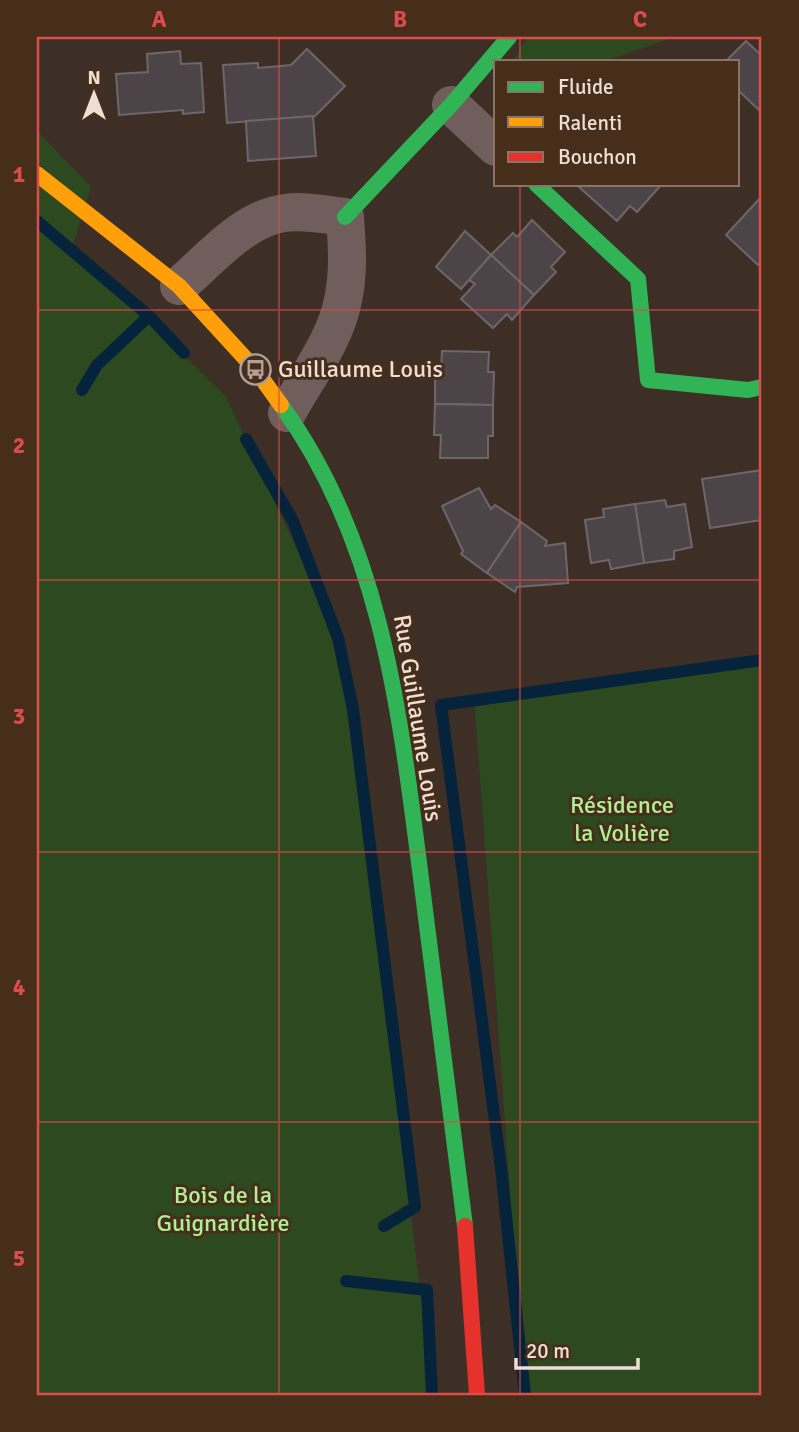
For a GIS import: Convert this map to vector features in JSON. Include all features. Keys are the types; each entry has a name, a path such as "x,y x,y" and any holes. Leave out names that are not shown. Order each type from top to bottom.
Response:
{"street":[{"path":"287,413 335,325 343,302 348,251 345,218 451,105 509,37"},
{"path":"451,105 494,145"},
{"name":"Rue Guillaume Louis","path":"37,174 179,286 255,369 287,413 334,496 359,558 379,614 400,716 468,1246 477,1395"},
{"path":"538,186 638,279 648,380 748,390 762,387"},
{"path":"179,286 244,230 263,219 285,213 345,218"}],"green space":[{"path":"527,37 675,37 608,60 514,60"},
{"name":"Bois de la Guignardière","path":"37,131 91,187 73,245 226,397 338,638 427,1343 427,1395 37,1395"},
{"name":"Résidence la Volière","path":"762,659 762,1395 525,1395 474,697"}],"building":[{"path":"746,41 760,54 762,51 762,113 740,92 740,60 727,60"},
{"path":"307,49 345,86 315,116 227,123 223,65 258,63 258,68 291,65"},
{"path":"180,51 181,64 201,63 204,112 183,114 183,110 119,115 116,74 148,72 147,54"},
{"path":"313,116 316,156 248,161 246,121"},
{"path":"660,186 637,212 630,206 617,221 579,187"},
{"path":"762,196 762,261 758,265 726,235"},
{"path":"532,220 565,252 551,267 556,272 534,295 491,255 513,233 517,237"},
{"path":"465,231 491,255 461,289 436,267"},
{"path":"491,255 534,295 512,320 507,314 493,328 461,299 475,284 469,280"},
{"path":"442,351 489,352 488,372 494,372 493,405 435,404 435,371 441,371"},
{"path":"435,404 493,405 493,436 488,436 488,458 440,458 441,435 434,435"},
{"path":"762,470 762,520 710,528 702,479"},
{"path":"479,488 491,509 495,505 521,522 487,573 461,554 463,551 442,506"},
{"path":"665,500 667,507 685,504 692,547 674,551 674,559 644,563 635,504"},
{"path":"635,504 644,563 611,569 609,560 591,563 585,520 604,517 603,509"},
{"path":"521,522 547,541 545,546 565,543 568,583 517,587 515,592 487,573"}],"waterway":[{"path":"37,221 149,316 184,353"},
{"path":"82,390 97,365 149,316"},
{"path":"246,439 293,521 338,638 353,709 415,1207 384,1226"},
{"path":"525,1395 501,1168 441,705 762,660"},
{"path":"346,1281 427,1290 432,1395"}],"traffic: fast":[{"path":"345,217 451,105 509,37"},
{"path":"538,186 638,279 648,380 748,390 762,387"},
{"path":"281,405 316,460 344,518 366,578 383,639 406,766 465,1226"}],"traffic: slow":[{"path":"37,174 179,286 255,369 281,405"}],"traffic: jam":[{"path":"465,1226 477,1395"}],"place":[{"name":"Guillaume Louis","path":"255,369"}]}
